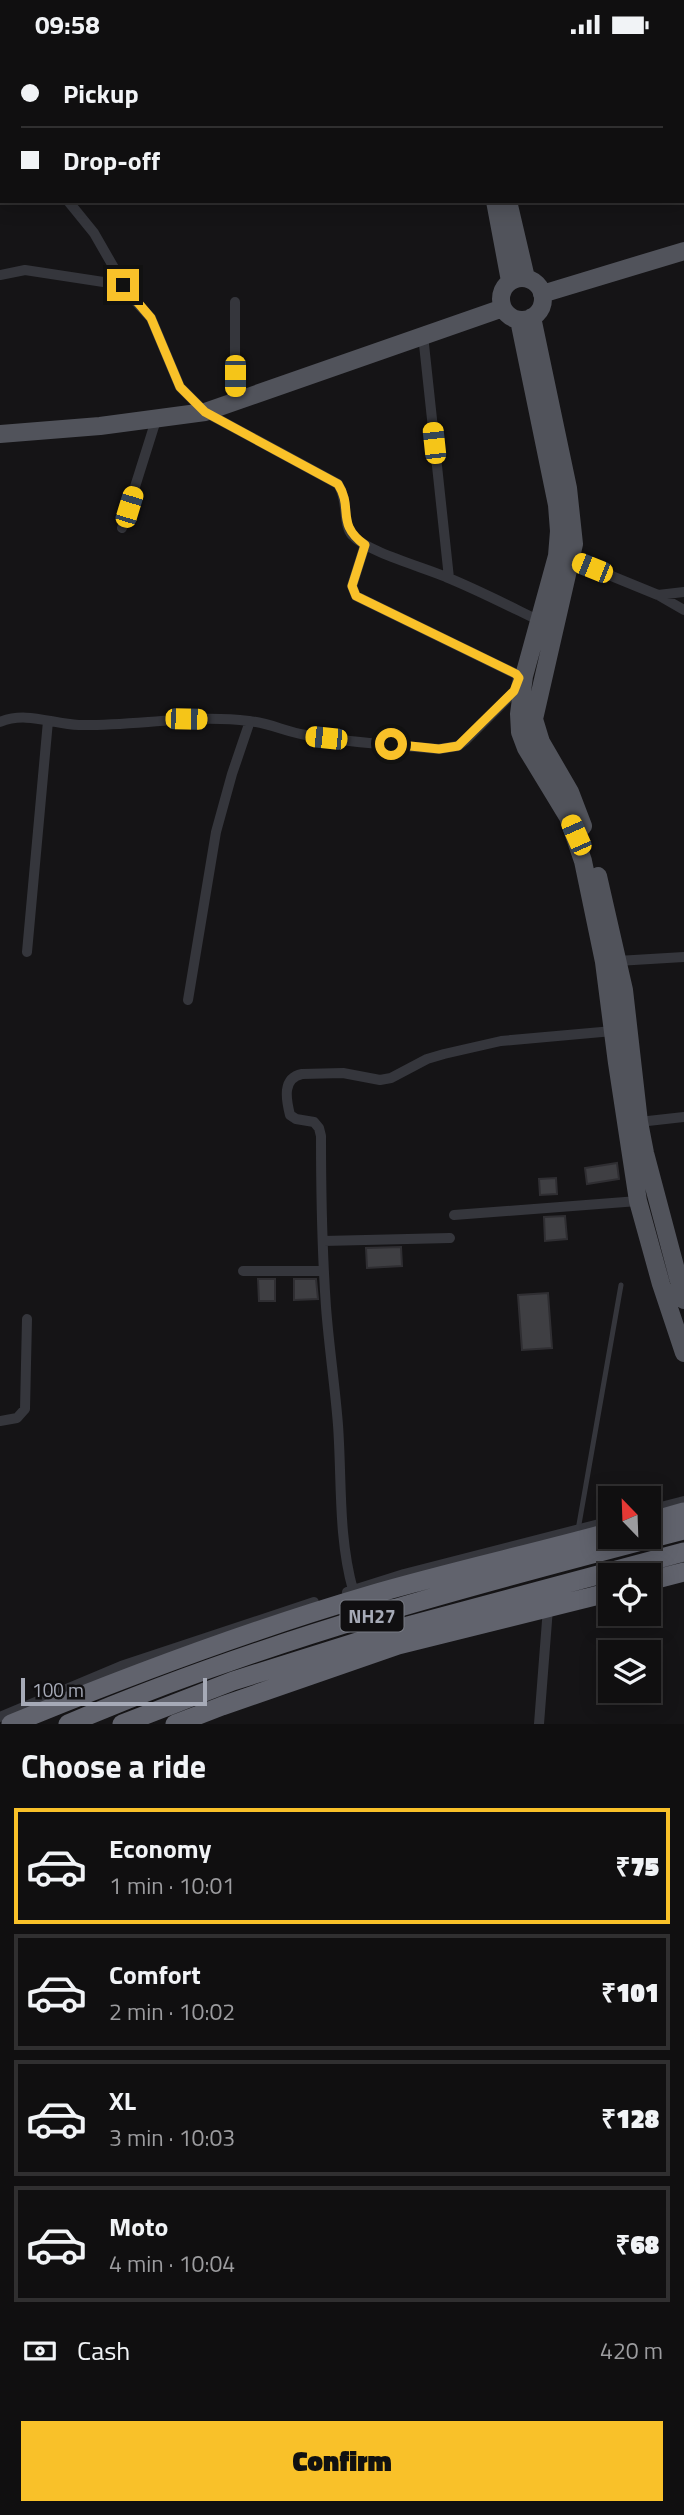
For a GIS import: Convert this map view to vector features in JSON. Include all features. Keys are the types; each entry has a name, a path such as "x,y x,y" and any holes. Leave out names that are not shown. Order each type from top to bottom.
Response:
{"highway":[{"path":"662,1519 684,1513"},
{"name":"NH27","path":"68,1724 152,1688 280,1643 583,1556 684,1530"},
{"path":"10,1724 130,1676 268,1627 372,1595 598,1535"},
{"name":"NH27","path":"122,1724 233,1681 408,1626 684,1552"},
{"path":"661,1578 684,1572"},
{"path":"175,1724 398,1645 598,1595"}],"main road":[{"path":"496,203 518,280"},
{"path":"508,203 518,280"},
{"path":"542,294 684,251"},
{"path":"518,280 534,282 542,294 540,309 525,318 512,318 503,308 501,293 518,280"},
{"path":"0,434 156,420 205,412 503,308"},
{"path":"525,318 568,488 573,544 534,719 541,742 570,792 594,857 624,990 639,1122 684,1300"},
{"path":"525,318 557,505 559,531 557,556 523,686 519,714 520,732 526,748 576,835 604,961 638,1201 684,1353"}],"street":[{"path":"70,203 111,259 123,285 151,318 180,387 205,412 338,484 345,498 349,529 352,535 365,545 449,578 540,621"},
{"path":"0,275 25,270 123,285"},
{"path":"235,302 235,401"},
{"path":"423,334 449,578"},
{"path":"122,529 156,420"},
{"path":"0,722 9,718 26,717 74,725 172,719 250,721 305,735 449,749 465,741 514,691 519,678 516,674 356,596 352,586 365,545"},
{"path":"570,559 658,595 684,610"},
{"path":"658,595 684,592"},
{"path":"27,952 48,721"},
{"path":"188,1000 216,832 250,721"},
{"path":"617,961 684,957"},
{"path":"353,1590 346,1566 342,1531 338,1425 324,1271 319,1128 314,1122 296,1119 290,1115 287,1086 292,1077 302,1074 343,1073 380,1080 391,1078 444,1053 501,1041 613,1031"},
{"path":"639,1122 684,1117"},
{"path":"454,1215 638,1201"},
{"path":"323,1241 450,1238"},
{"path":"243,1271 324,1271"},
{"path":"0,1421 17,1417 25,1409 27,1318"},
{"path":"662,1507 684,1501"},
{"path":"0,1717 121,1666 353,1590 404,1574 598,1524"},
{"path":"539,1724 548,1608"}],"lane":[{"path":"578,1529 621,1285"}],"building":[{"path":"617,1163 619,1179 587,1184 585,1168"},
{"path":"556,1178 557,1194 540,1195 539,1179"},
{"path":"565,1216 567,1239 545,1241 544,1217"},
{"path":"401,1247 402,1266 367,1268 366,1248"},
{"path":"258,1279 275,1279 275,1301 259,1301"},
{"path":"294,1279 316,1279 318,1299 294,1300"},
{"path":"548,1293 552,1348 522,1350 518,1295"}],"route":[{"path":"123,285 151,318 170,367 180,387 191,400 205,412 338,484 345,498 349,529 352,535 365,545 352,586 356,596 516,674 519,678 514,691 458,746 439,749 391,744"}]}
